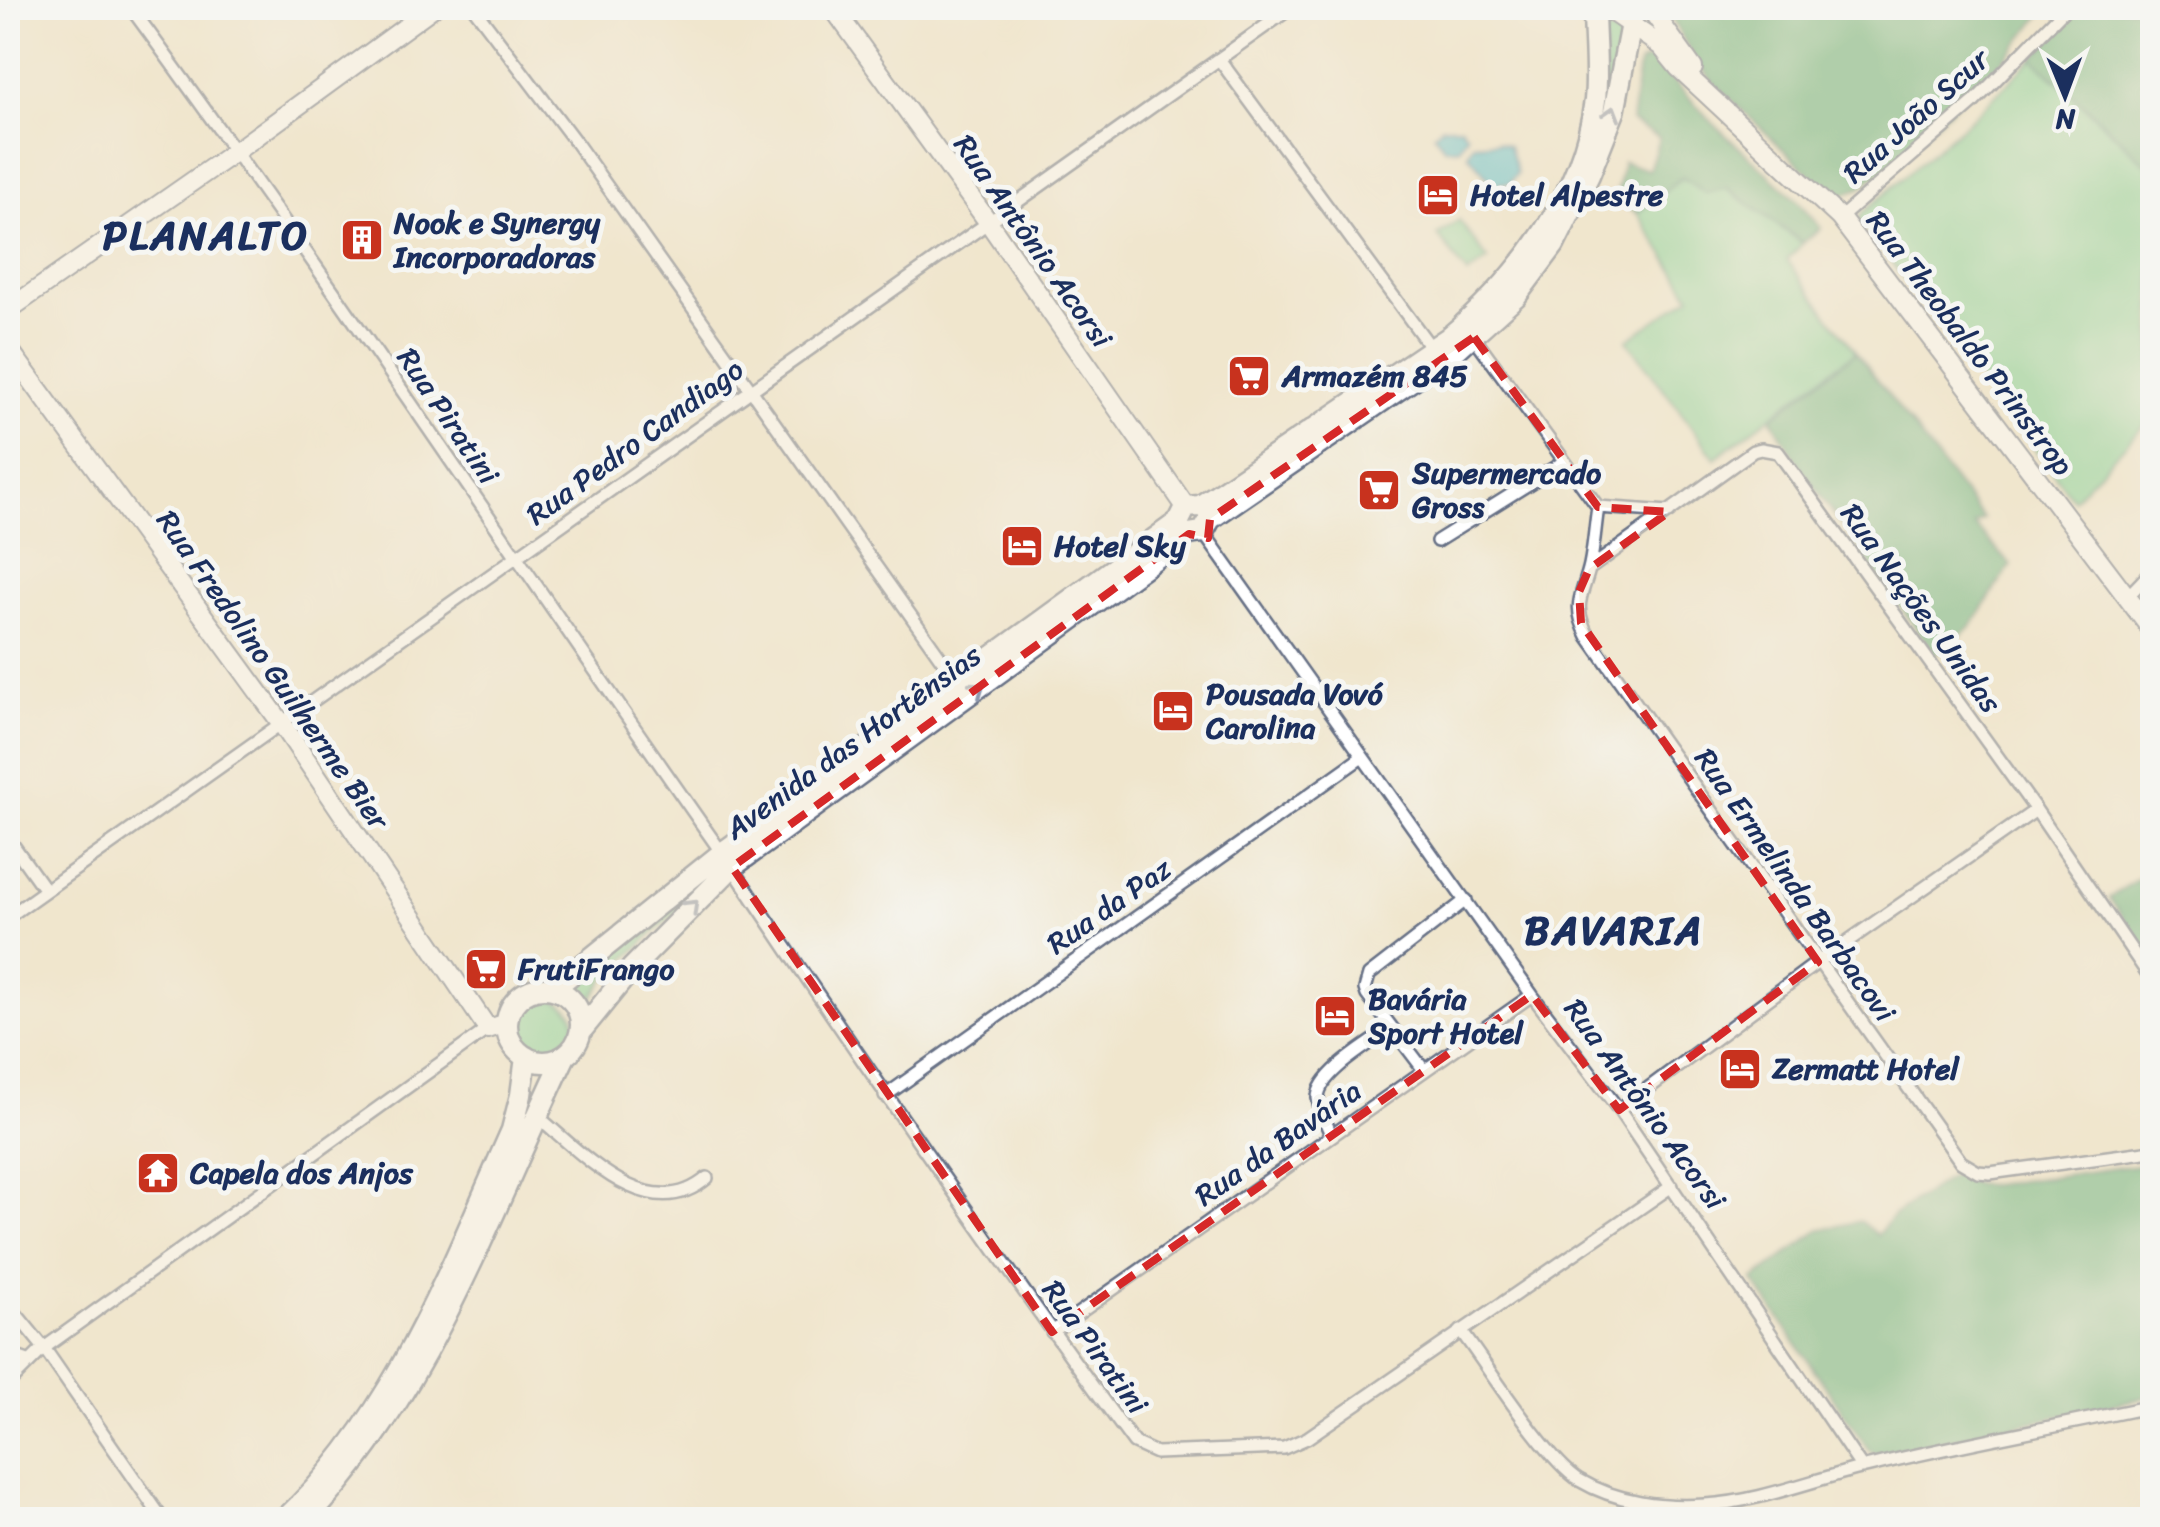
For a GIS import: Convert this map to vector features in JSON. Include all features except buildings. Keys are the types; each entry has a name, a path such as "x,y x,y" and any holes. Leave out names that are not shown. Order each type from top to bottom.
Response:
{"main road":[{"name":"Avenida das Hortênsias","path":"581,1031 727,860 957,681 1474,337 1516,296 1568,220 1614,112 1616,11"},
{"name":"Avenida das Hortênsias","path":"553,989 1482,310 1542,235 1566,189 1583,147 1616,11"},
{"path":"306,1520 366,1451 413,1378 565,1056 577,1042 581,1031 578,1009 572,1000 553,989 542,988 522,995 498,1026 526,1057 546,1062 565,1056"},
{"path":"284,1520 352,1440 413,1346 512,1130 522,1095 526,1057"}],"street":[{"name":"Rua Piratini","path":"131,8 236,151 727,860 885,1096 1134,1443 1156,1453 1284,1448 1307,1438 1672,1186"},
{"path":"8,326 8,313 432,8"},
{"path":"474,8 577,144 957,681"},
{"name":"Rua Antônio Acorsi","path":"833,8 989,223 1362,757 1619,1110 1862,1468"},
{"name":"Rua Pedro Candiago","path":"8,917 1291,8"},
{"name":"Rua Theobaldo Prinstrop","path":"1650,8 1722,109"},
{"name":"Rua João Scur","path":"1840,218 1973,103 2066,8"},
{"name":"Rua Theobaldo Prinstrop","path":"1616,11 1661,46 1722,109 1840,218 2152,630"},
{"path":"1218,59 1432,349"},
{"path":"1474,337 1598,507 1668,512"},
{"name":"Rua Fredolino Guilherme Bier","path":"8,348 498,1026"},
{"name":"Rua Nações Unidas","path":"1590,569 1754,451 1761,448 1778,452 2036,810 2152,980"},
{"path":"1438,541 1562,462"},
{"name":"Rua Ermelinda Barbacovi","path":"1598,507 1590,569 1579,592 1578,610 1588,636 1961,1162 1969,1168 1990,1172 2152,1151"},
{"path":"2128,596 2152,571"},
{"name":"Rua da Paz","path":"885,1096 1362,757"},
{"path":"1619,1110 1818,962 2036,810"},
{"path":"8,838 46,890"},
{"path":"1424,1070 1365,989 1369,975 1466,900"},
{"name":"Rua da Bavária","path":"1052,1332 1532,995"},
{"path":"8,1384 44,1348 498,1026"},
{"path":"1332,1135 1318,1100 1320,1086 1330,1074 1392,1028"},
{"path":"536,1116 600,1167 648,1195 672,1196 694,1189 706,1178"},
{"path":"8,1304 44,1348 163,1520"},
{"path":"1461,1330 1554,1456 1576,1478 1607,1494 1668,1505 1750,1499 1862,1468 2152,1406"},
{"path":"8,1354 28,1361"}],"highlighted area":[{"path":"1474,337 1598,507 1669,512 1589,569 1579,592 1581,623 1818,962 1619,1110 1532,995 1052,1332 732,867 1189,534 1208,538 1210,519"}],"green space":[{"path":"1666,8 2047,8 2006,58 1903,153 1861,188 1835,198 1715,85 1695,60"},
{"path":"2081,8 2152,8 2152,169 2033,58"},
{"path":"1605,30 1621,36 1605,109 1603,108"},
{"path":"2033,58 2152,169 2152,417 2073,499 1859,221 1861,214 1975,115"},
{"path":"1655,61 1821,228 1803,243 1727,188 1706,193 1682,177 1637,213 1615,202 1623,162 1649,170 1659,138 1631,121 1639,64"},
{"path":"1681,177 1706,193 1726,188 1803,243 1787,260 1856,352 1715,458 1627,340 1691,296 1637,213"},
{"path":"1459,220 1488,260 1467,275 1438,235"},
{"path":"1856,352 1983,519 1974,525 2011,565 1971,627 1935,655 1803,471 1771,418"},
{"path":"2152,869 2152,959 2109,898"},
{"path":"703,886 605,979 587,1007 567,983 634,931"},
{"path":"549,1000 568,1008 576,1027 568,1046 549,1054 530,1046 522,1027 530,1008"},
{"path":"2152,1163 2152,1396 1883,1455 1870,1452 1753,1280 1819,1230 1860,1221 1877,1235 1894,1215 1956,1173 1975,1184 1990,1185"}],"water":[{"path":"1442,126 1461,126 1467,135 1459,148 1445,148 1434,134"},
{"path":"1498,142 1509,146 1517,173 1510,183 1493,184 1468,154 1473,144"}],"place":[{"name":"Hotel Alpestre","path":"1438,195"},
{"name":"Nook e Synergy Incorporadoras","path":"362,240"},
{"name":"Armazém 845","path":"1249,376"},
{"name":"Supermercado Gross","path":"1379,490"},
{"name":"Hotel Sky","path":"1022,546"},
{"name":"Pousada Vovó Carolina","path":"1173,711"},
{"name":"FrutiFrango","path":"486,969"},
{"name":"Bavária Sport Hotel","path":"1335,1016"},
{"name":"Zermatt Hotel","path":"1740,1069"},
{"name":"Capela dos Anjos","path":"158,1173"}],"district":[{"name":"PLANALTO","path":"206,235"},
{"name":"BAVARIA","path":"1614,930"}]}
